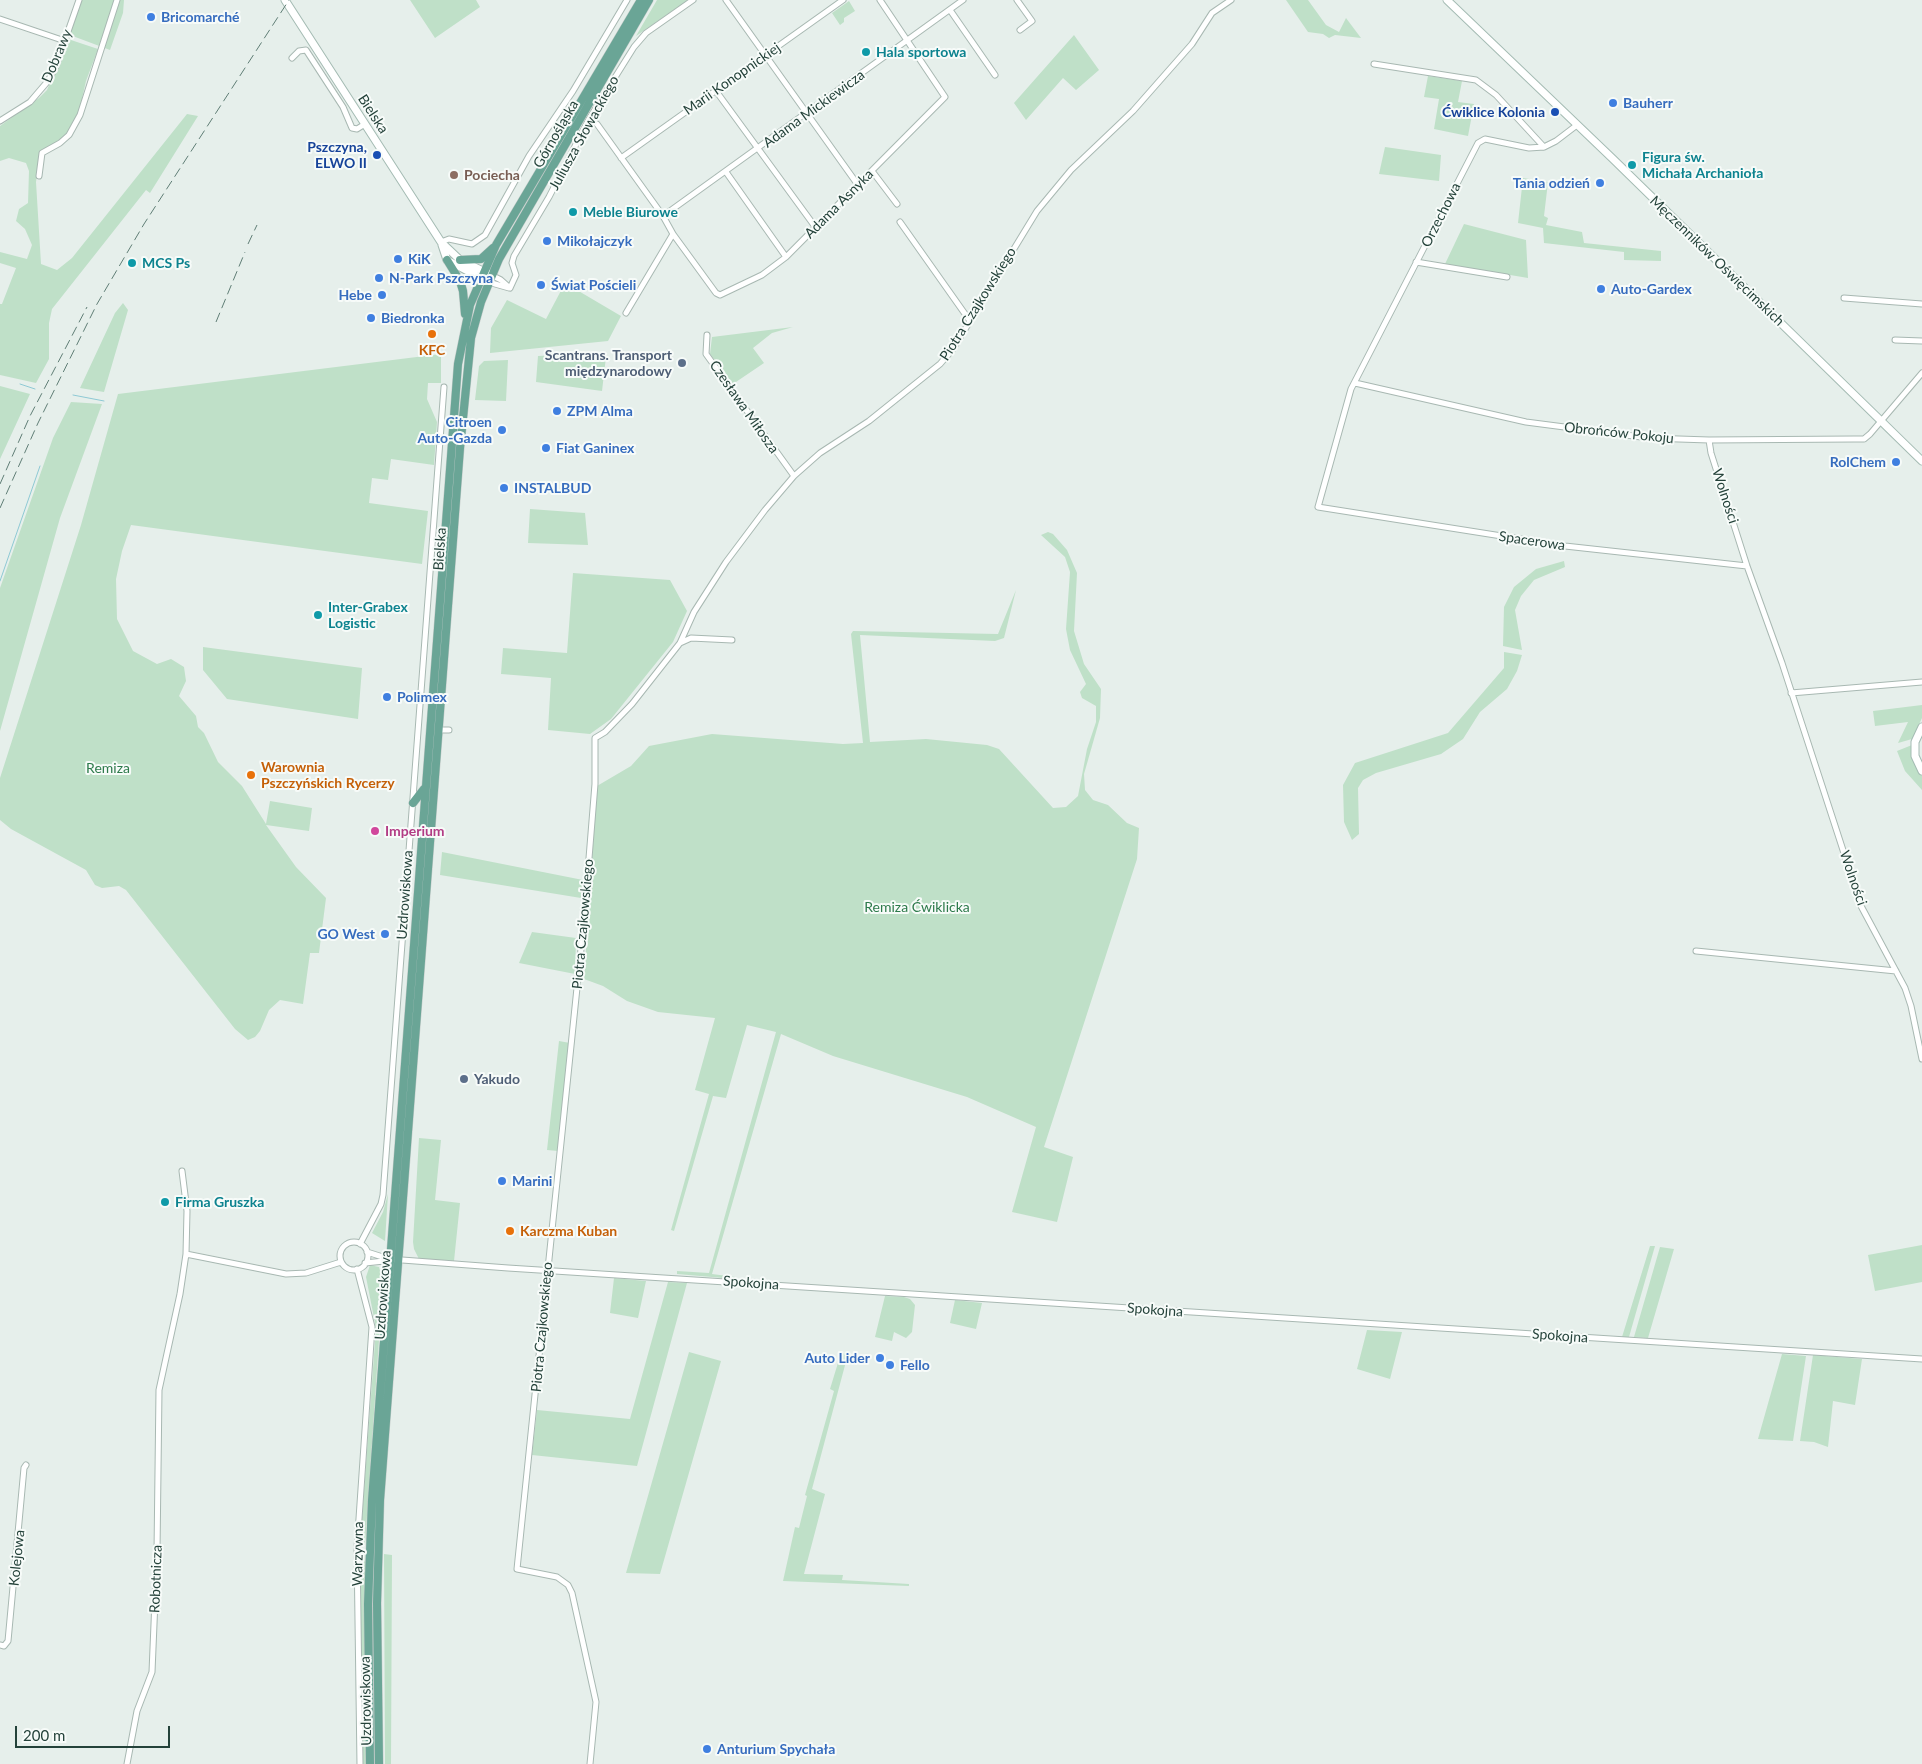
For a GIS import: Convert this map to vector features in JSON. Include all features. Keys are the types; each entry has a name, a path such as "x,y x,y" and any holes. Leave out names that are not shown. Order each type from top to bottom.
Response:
{"main road":[{"name":"Bielska","path":"285,0 441,242 460,260 482,275"},
{"name":"Górnośląska","path":"482,275 496,246 642,0"},
{"name":"Górnośląska","path":"490,278 578,119 649,0"},
{"name":"Męczenników Oświęcimskich","path":"1447,0 1578,125 1922,461"},
{"name":"Bielska","path":"431,829 465,382 474,324 490,278 447,260 441,242"},
{"path":"460,260 481,258 496,246"},
{"path":"447,260 464,291 465,321"},
{"name":"Bielska","path":"422,829 454,399 465,321 482,275"},
{"path":"1922,727 1915,742 1916,756 1922,771"},
{"path":"413,803 424,787"},
{"name":"Uzdrowiskowa","path":"370,1764 369,1547 422,829"},
{"name":"Uzdrowiskowa","path":"379,1764 378,1547 431,829"}],"street":[{"name":"Dobrawy","path":"2,120 30,102 52,74 79,0"},
{"path":"39,176 42,153 60,143 69,135 80,115 116,0"},
{"path":"441,242 449,239 472,244 485,235 529,156 573,92 627,0"},
{"name":"Juliusza Słowackiego","path":"490,278 510,288 516,275 512,263 514,256 589,119 634,46 646,33 693,0"},
{"path":"726,0 858,185"},
{"name":"Marii Konopnickiej","path":"621,158 843,0"},
{"path":"880,0 909,40"},
{"name":"Adama Mickiewicza","path":"663,216 963,0"},
{"path":"1017,0 1032,21 1020,30"},
{"name":"Piotra Czajkowskiego","path":"590,1764 596,1702 572,1593 568,1585 557,1577 517,1569 584,920 596,784 595,738 605,732 632,704 680,643 694,612 726,562 765,510 794,476 820,453 869,421 940,364 970,321 1037,211 1071,170 1133,111 1185,52 1212,13 1231,0"},
{"path":"950,10 995,75"},
{"path":"0,19 65,40"},
{"name":"Adama Asnyka","path":"673,234 716,293 720,295 762,275 786,257 945,97 909,40"},
{"path":"292,58 299,51 306,50 342,107 352,128 357,129 365,124"},
{"path":"597,50 608,57"},
{"path":"1374,64 1476,80 1496,95 1544,147 1578,125"},
{"path":"716,91 816,228"},
{"path":"0,112 2,120"},
{"path":"589,119 596,124 621,158 663,216 673,234 626,313"},
{"name":"Orzechowa","path":"1318,507 1355,383 1478,143 1485,140 1529,148 1544,147"},
{"path":"872,171 897,204"},
{"path":"726,172 786,257"},
{"path":"900,222 970,321"},
{"path":"1416,262 1507,277"},
{"path":"1844,298 1922,304"},
{"name":"Czesława Miłosza","path":"707,335 706,354 794,476"},
{"path":"1896,340 1922,341"},
{"name":"Obrońców Pokoju","path":"1355,383 1526,422 1649,438 1709,440 1861,439 1867,437 1882,422 1922,373"},
{"path":"360,1244 382,1204 383,1195 444,388"},
{"name":"Wolności","path":"1709,440 1711,453 1747,566 1792,693 1862,906 1912,1006 1922,1059"},
{"name":"Spacerowa","path":"1318,507 1565,546 1747,566"},
{"path":"680,643 691,638 732,640"},
{"path":"1792,693 1922,682"},
{"path":"438,730 449,730"},
{"path":"1696,951 1896,971"},
{"name":"Robotnicza","path":"127,1764 137,1711 148,1686 152,1664 159,1472 159,1390 180,1294 186,1254 187,1211 182,1171"},
{"path":"352,1242 360,1244 367,1252 389,1258 384,1261 366,1263 357,1269 346,1268 341,1262 340,1254 344,1246 352,1242"},
{"path":"366,1263 367,1252"},
{"path":"186,1254 286,1274 306,1273 341,1262"},
{"name":"Spokojna","path":"389,1258 996,1301 1922,1359"},
{"name":"Warzywna","path":"357,1269 372,1327 357,1548 360,1764"},
{"name":"Kolejowa","path":"0,1645 4,1646 8,1642 24,1468 26,1466"}],"green space":[{"path":"81,0 124,0 123,13 110,50 70,35"},
{"path":"410,0 476,0 480,7 435,38"},
{"path":"657,0 688,0 636,36"},
{"path":"1286,0 1308,0 1326,25 1339,32 1346,18 1361,38 1335,35 1329,38 1323,34 1308,32"},
{"path":"849,1 855,11 844,18 844,22 840,25 832,13"},
{"path":"1074,35 1099,70 1076,90 1063,78 1026,120 1014,103"},
{"path":"68,39 98,49 86,81 79,112 67,135 50,146 39,161 36,182 41,264 57,270 72,258 187,114 198,116 150,193 146,190 52,309 49,323 49,359 36,383 0,375 0,304 2,304 16,268 0,263 0,252 27,259 32,245 25,229 16,221 19,209 28,203 29,171 26,163 9,158 0,161 0,126 47,90"},
{"path":"1428,76 1462,81 1458,102 1474,104 1468,136 1434,129 1439,99 1424,97"},
{"path":"1385,147 1441,155 1439,181 1379,174"},
{"path":"1523,178 1548,182 1544,216 1548,218 1546,225 1582,232 1584,243 1661,251 1661,261 1624,260 1624,252 1544,243 1543,228 1518,223"},
{"path":"1464,224 1526,240 1528,278 1445,264"},
{"path":"565,283 621,316 608,341 490,353 491,328 507,300 546,319"},
{"path":"123,303 128,310 104,392 80,388 115,313"},
{"path":"793,327 772,333 753,348 764,363 733,384 710,354 712,337"},
{"path":"603,353 606,357 602,391 536,382 538,356"},
{"name":"Remiza","path":"441,354 441,383 428,383 427,399 437,422 434,465 391,459 388,480 372,478 369,503 428,511 422,564 131,525 122,551 116,579 117,619 133,651 157,664 171,659 184,667 186,681 179,696 196,716 198,727 204,733 218,762 242,786 266,824 270,801 312,808 309,831 266,825 296,867 326,898 319,953 310,953 303,1004 280,1000 269,1010 260,1031 255,1037 248,1040 235,1029 126,890 119,886 102,888 95,885 86,870 11,829 0,820 0,778 81,525 118,394"},
{"path":"508,360 506,401 475,400 479,366 484,361"},
{"path":"0,386 30,394 0,459"},
{"path":"71,402 102,404 60,518 0,731 0,588 53,438"},
{"path":"530,509 585,513 588,545 528,543"},
{"name":"Remiza Ćwiklicka","path":"1048,532 1053,534 1067,550 1077,573 1074,631 1084,664 1101,689 1100,718 1084,774 1085,790 1093,800 1108,805 1127,823 1139,828 1137,859 1044,1147 1073,1157 1057,1222 1012,1212 1036,1127 967,1097 833,1056 781,1034 712,1274 735,1277 735,1279 677,1274 677,1271 709,1273 776,1032 747,1025 726,1098 713,1096 674,1231 671,1230 709,1094 695,1090 715,1018 658,1012 627,1001 603,986 584,979 597,786 631,766 649,746 712,734 843,744 863,743 851,634 853,631 998,634 1016,590 1004,638 995,641 860,635 870,742 926,739 987,745 999,749 1053,808 1066,807 1078,796 1087,749 1096,722 1096,706 1082,698 1080,692 1086,684 1070,650 1066,629 1070,572 1065,557 1041,535"},
{"path":"1564,561 1565,567 1534,580 1521,596 1515,610 1522,650 1503,646 1504,607 1514,587 1536,569"},
{"path":"573,573 670,580 687,611 673,642 611,719 590,734 548,730 551,678 501,674 503,648 567,653"},
{"path":"203,647 362,668 358,719 227,699 203,670"},
{"path":"1504,652 1522,655 1517,671 1507,689 1480,712 1463,739 1441,754 1376,773 1363,780 1358,788 1359,834 1352,840 1344,822 1343,785 1355,763 1448,733 1504,668"},
{"path":"1922,705 1922,718 1912,739 1898,743 1908,722 1875,726 1873,711"},
{"path":"1912,745 1912,757 1922,776 1922,790 1905,771 1897,751"},
{"path":"442,852 583,880 581,898 440,875"},
{"path":"532,932 576,938 575,974 519,963"},
{"path":"559,1041 570,1043 558,1151 547,1150"},
{"path":"419,1138 441,1140 435,1200 460,1203 454,1261 419,1259 414,1249"},
{"path":"388,1194 385,1241 372,1233 383,1212"},
{"path":"1922,1245 1922,1282 1875,1291 1868,1255"},
{"path":"1650,1246 1655,1246 1629,1337 1622,1337"},
{"path":"1660,1247 1674,1249 1648,1338 1634,1337"},
{"path":"370,1265 379,1267 383,1282 365,1545 360,1545 376,1328 366,1277"},
{"path":"614,1278 646,1281 638,1318 610,1313"},
{"path":"668,1282 687,1283 637,1466 532,1455 537,1410 630,1419"},
{"path":"885,1296 904,1297 910,1299 915,1305 912,1332 906,1338 894,1332 892,1341 875,1337"},
{"path":"955,1300 982,1303 976,1329 950,1323"},
{"path":"1367,1330 1402,1332 1390,1379 1357,1369"},
{"path":"689,1352 721,1361 660,1574 626,1573"},
{"path":"841,1353 848,1354 812,1489 825,1494 804,1574 843,1575 842,1580 909,1584 909,1586 783,1581 795,1527 799,1528 807,1496 805,1495 834,1391 830,1389"},
{"path":"1782,1354 1806,1356 1793,1441 1758,1439"},
{"path":"1813,1355 1862,1359 1855,1405 1833,1401 1828,1447 1814,1442 1800,1441"},
{"path":"360,1551 365,1551 366,1764 361,1764"},
{"path":"384,1554 392,1555 391,1764 385,1764"}],"waterway":[{"path":"20,384 35,389"},
{"path":"73,395 104,401"},
{"path":"0,581 40,466"}],"railway":[{"path":"0,508 38,423 97,304 144,224 289,0"},
{"path":"248,244 257,225"},
{"path":"216,322 245,252"},
{"path":"0,484 30,416 87,307"}],"place":[{"name":"Bricomarché","path":"151,17"},
{"name":"Hala sportowa","path":"866,52"},
{"name":"Bauherr","path":"1613,103"},
{"name":"Ćwiklice Kolonia","path":"1555,112"},
{"name":"Pszczyna, ELWO II","path":"377,155"},
{"name":"Figura św. Michała Archanioła","path":"1632,165"},
{"name":"Pociecha","path":"454,175"},
{"name":"Tania odzień","path":"1600,183"},
{"name":"Meble Biurowe","path":"573,212"},
{"name":"Mikołajczyk","path":"547,241"},
{"name":"KiK","path":"398,259"},
{"name":"MCS Ps","path":"132,263"},
{"name":"N-Park Pszczyna","path":"379,278"},
{"name":"Świat Pościeli","path":"541,285"},
{"name":"Auto-Gardex","path":"1601,289"},
{"name":"Hebe","path":"382,295"},
{"name":"Biedronka","path":"371,318"},
{"name":"KFC","path":"432,334"},
{"name":"Scantrans. Transport międzynarodowy","path":"682,363"},
{"name":"ZPM Alma","path":"557,411"},
{"name":"Citroen Auto-Gazda","path":"502,430"},
{"name":"Fiat Ganinex","path":"546,448"},
{"name":"RolChem","path":"1896,462"},
{"name":"INSTALBUD","path":"504,488"},
{"name":"Inter-Grabex Logistic","path":"318,615"},
{"name":"Polimex","path":"387,697"},
{"name":"Warownia Pszczyńskich Rycerzy","path":"251,775"},
{"name":"Imperium","path":"375,831"},
{"name":"GO West","path":"385,934"},
{"name":"Yakudo","path":"464,1079"},
{"name":"Marini","path":"502,1181"},
{"name":"Firma Gruszka","path":"165,1202"},
{"name":"Karczma Kuban","path":"510,1231"},
{"name":"Auto Lider","path":"880,1358"},
{"name":"Fello","path":"890,1365"},
{"name":"Anturium Spychała","path":"707,1749"}]}
